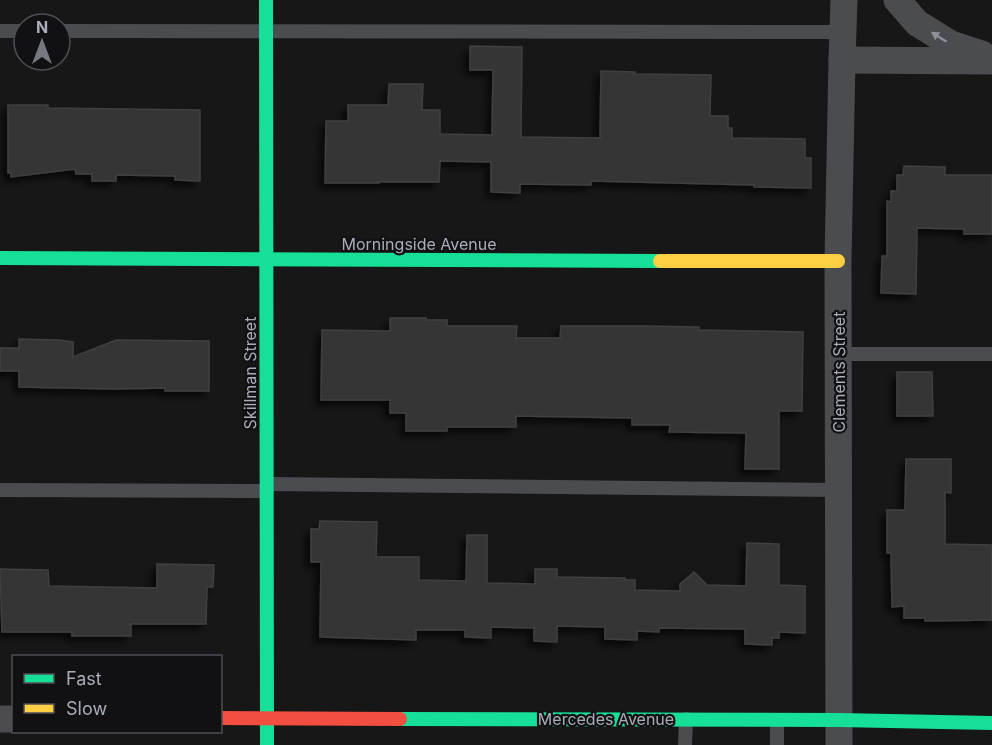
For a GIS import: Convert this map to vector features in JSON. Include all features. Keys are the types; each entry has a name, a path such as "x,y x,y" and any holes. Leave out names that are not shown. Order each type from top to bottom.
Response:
{"street":[{"name":"Skillman Street","path":"266,0 267,745"},
{"name":"Clements Street","path":"839,732 838,261 844,0"},
{"path":"897,0 917,23 951,44 992,59"},
{"path":"842,60 992,59"},
{"name":"Morningside Avenue","path":"0,258 838,261"},
{"name":"Mercedes Avenue","path":"222,718 777,720 839,732 992,723"}],"lane":[{"path":"72,31 843,32"},
{"path":"838,354 992,354"},
{"path":"0,490 267,487 840,490"},
{"path":"686,719 686,745"},
{"path":"777,720 777,745"}],"building":[{"path":"470,46 522,47 521,137 600,138 601,71 711,75 710,116 728,116 728,128 732,128 732,138 805,139 805,158 811,158 811,188 591,181 591,185 520,184 520,193 491,192 491,162 440,161 439,182 325,183 326,121 348,121 348,105 388,105 389,84 423,84 422,110 440,110 440,134 492,135 493,70 470,70"},
{"path":"8,105 48,105 48,108 200,110 200,181 175,180 175,176 116,175 116,181 92,181 92,174 76,174 75,169 11,177 11,173 8,173"},
{"path":"904,166 945,167 945,175 992,175 992,234 964,234 964,229 917,228 916,294 881,293 882,256 887,256 887,201 891,202 891,191 897,191 897,175 903,175"},
{"path":"390,318 447,320 447,326 517,326 516,338 560,338 561,326 699,327 699,330 803,332 802,411 779,411 779,469 745,469 746,433 669,432 670,425 632,425 632,418 516,416 516,427 447,427 447,431 406,431 406,413 390,413 390,400 321,400 322,330 390,331"},
{"path":"19,339 73,342 73,357 116,340 209,341 209,391 165,391 165,388 19,387 19,371 0,371 0,348 19,348"},
{"path":"897,372 932,372 933,416 897,416"},
{"path":"906,459 951,459 951,493 945,492 945,544 992,545 992,620 925,621 925,618 904,618 904,606 892,607 891,553 887,553 887,510 905,510"},
{"path":"320,521 377,522 376,557 419,557 419,580 466,581 467,535 487,535 487,583 535,584 535,569 557,569 557,577 635,580 635,590 680,591 680,584 694,572 707,585 746,586 747,543 779,544 779,585 805,586 805,633 779,632 779,638 772,638 772,645 745,644 745,629 659,628 659,632 637,631 637,640 605,639 605,627 557,626 557,642 534,641 534,628 491,627 491,638 465,637 465,630 416,630 416,640 320,637 321,562 311,562 311,529 319,529"},
{"path":"157,564 214,565 213,587 207,587 206,624 131,624 131,636 72,636 72,632 2,632 0,569 48,570 49,586 157,588"}],"traffic: fast":[{"path":"266,0 267,745"},
{"path":"0,258 660,261"},
{"path":"400,719 839,720 992,723"}],"traffic: slow":[{"path":"660,261 838,261"}],"traffic: jam":[{"path":"222,718 400,719"}]}
